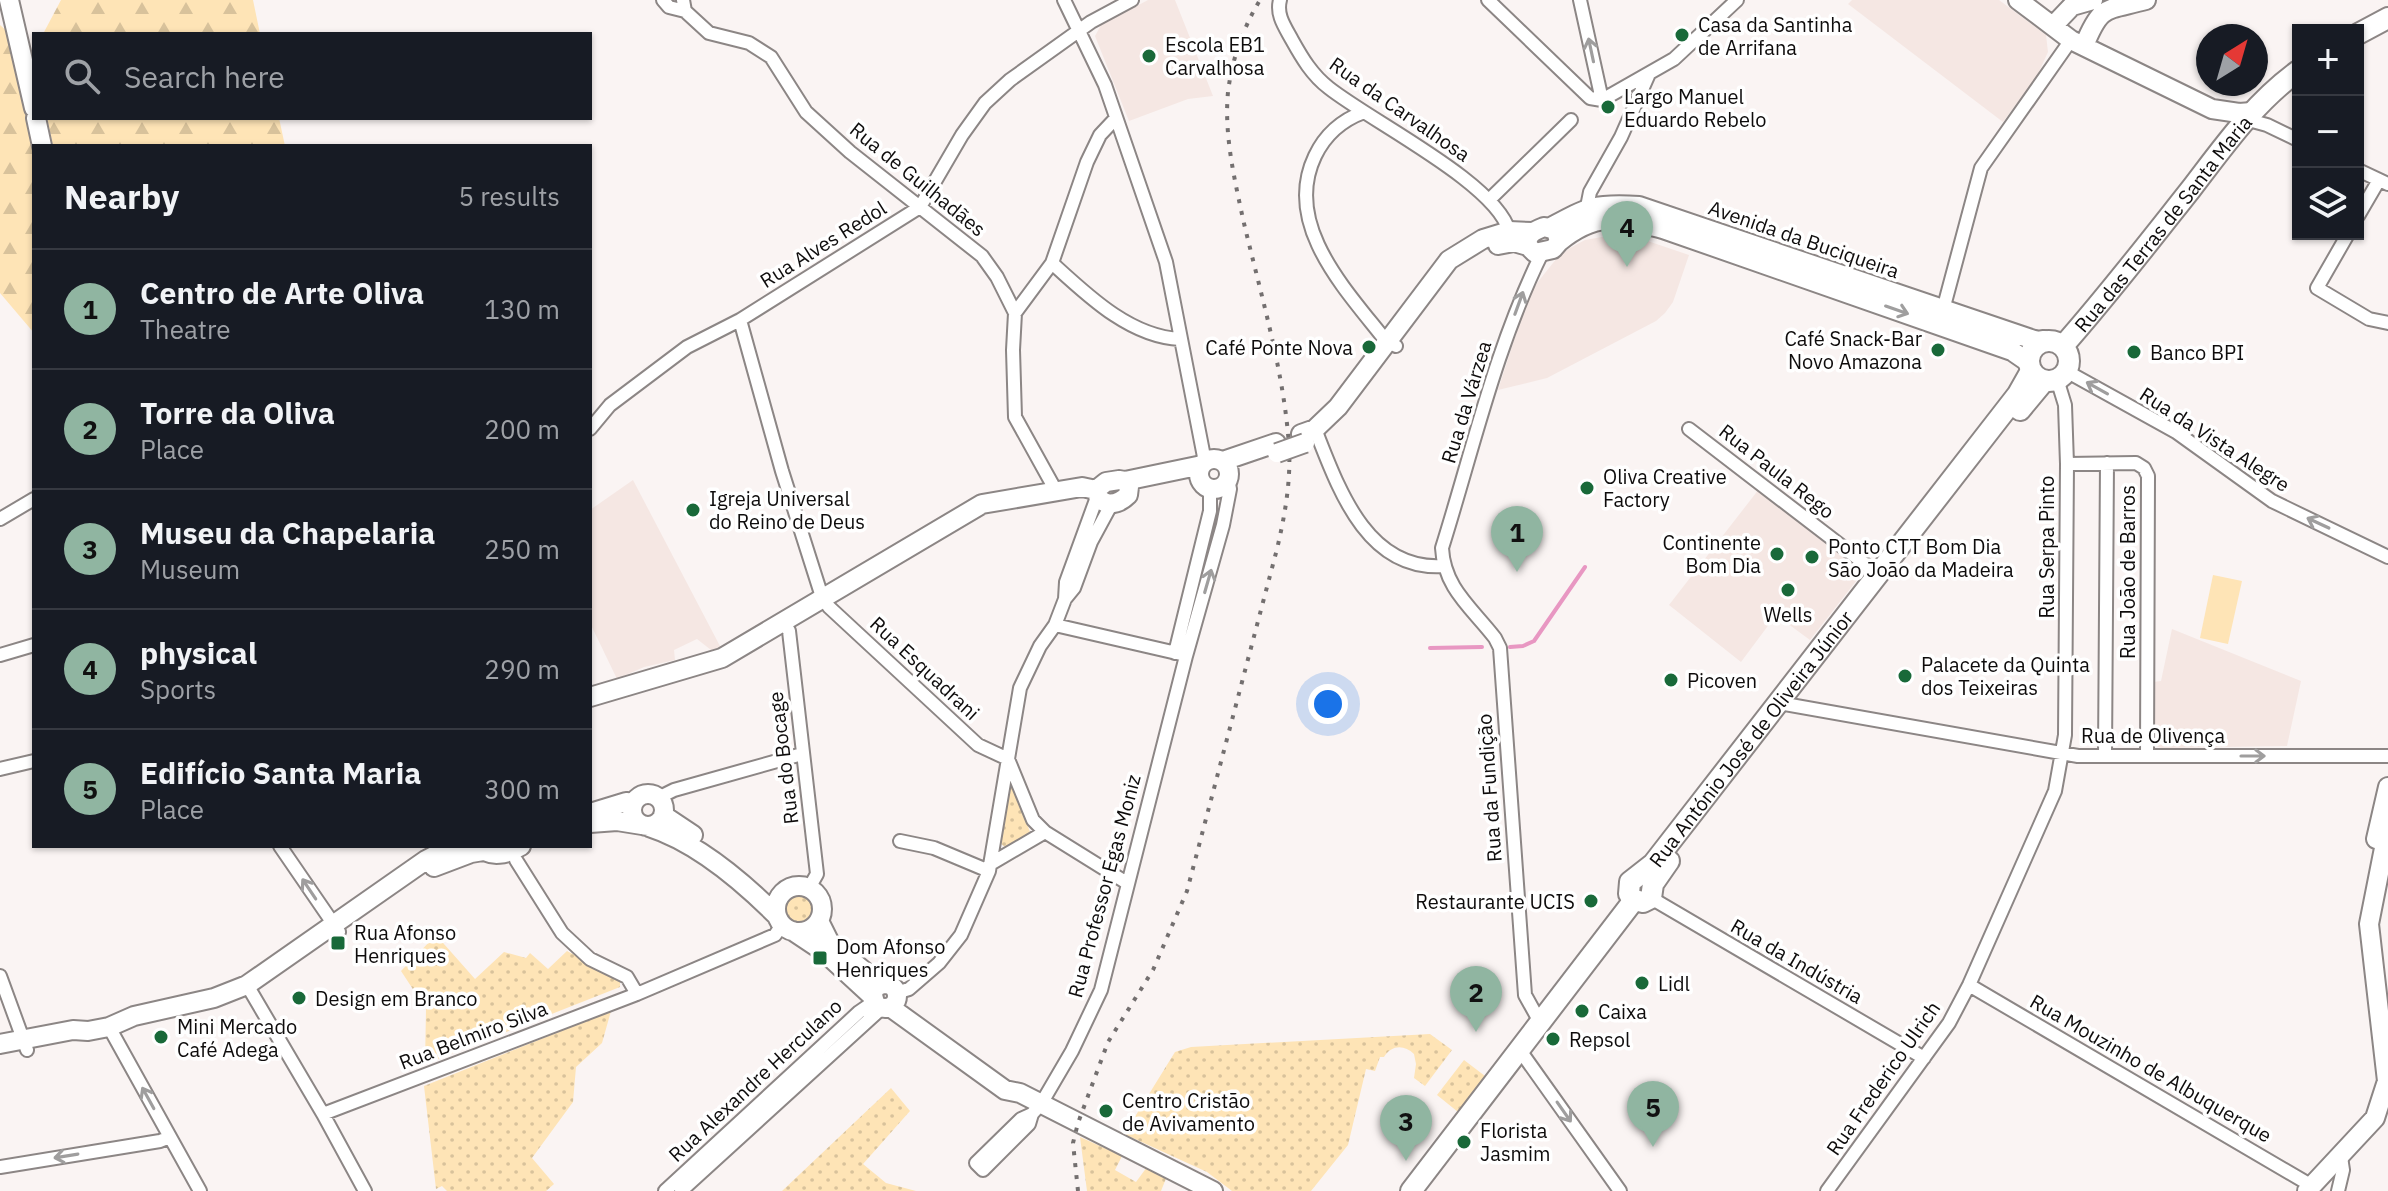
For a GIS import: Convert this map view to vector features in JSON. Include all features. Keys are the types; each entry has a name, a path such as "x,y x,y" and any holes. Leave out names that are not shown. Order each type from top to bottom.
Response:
{"main road":[{"path":"2364,31 2388,18"},
{"name":"Rua das Terras de Santa Maria","path":"2054,343 2103,302 2249,115 2272,90 2292,75"},
{"path":"2045,373 2069,358 2054,343"},
{"name":"Rua António José de Oliveira Júnior","path":"2045,373 2032,348 2054,343"},
{"name":"Rua António José de Oliveira Júnior","path":"1785,704 1878,574 2018,394 2045,373"},
{"name":"Rua António José de Oliveira Júnior","path":"1411,1191 1645,889 1653,864 1785,704 2045,373"}],"street":[{"path":"9,0 32,99"},
{"name":"Rua de Guilhadães","path":"663,0 669,7 684,6 709,33 749,43 771,57 806,112 850,152 947,225 982,256 997,277 1015,313 1015,417 1056,491"},
{"path":"1064,0 1105,85 1166,262 1180,339 1214,473"},
{"name":"Rua Alves Redol","path":"592,427 610,405 687,347 740,320 920,207 962,135 985,103 1010,80 1081,30 1132,0"},
{"name":"Rua da Carvalhosa","path":"1280,0 1279,13 1283,24 1306,64 1328,88 1490,199"},
{"path":"1488,0 1590,98 1602,100 1674,59 1737,0"},
{"path":"1580,0 1602,100"},
{"path":"2018,0 2078,43 2212,109 2224,120 2230,139"},
{"path":"2053,26 2072,6 2093,0"},
{"path":"1943,310 1981,168 2094,21 2103,12 2146,0"},
{"path":"1587,207 1590,192 1614,151 1648,76"},
{"path":"2212,109 2249,115 2292,137"},
{"path":"1364,112 1339,124 1319,148 1311,163 1305,198 1309,222 1321,250 1344,286 1391,344"},
{"path":"1015,313 1052,263 1087,162 1100,135 1116,118"},
{"path":"36,120 42,144"},
{"path":"1509,231 1490,199 1571,120"},
{"path":"2364,173 2384,182 2364,208"},
{"name":"Avenida da Buciqueira","path":"1542,240 1587,207 1614,204 1639,206 1943,310 2037,341 2054,343"},
{"name":"Avenida da Buciqueira","path":"1542,240 1604,220 1635,222 1663,229 2012,351 2045,373"},
{"path":"1391,344 1449,260 1483,239 1509,231 1542,240"},
{"path":"885,999 909,989 939,963 961,935 990,867 1020,688 1040,646 1055,625 1065,599 1066,582 1106,482 1127,488 1214,473 1310,436 1454,270 1468,258 1501,244 1542,240"},
{"name":"Rua da Várzea","path":"1443,566 1442,548 1497,364 1542,240"},
{"path":"2345,240 2317,288 2369,319 2388,323"},
{"path":"1052,263 1088,296 1114,314 1151,333 1180,339"},
{"path":"740,320 782,471 822,597"},
{"name":"Rua Serpa Pinto","path":"1969,985 2055,791 2063,753 2065,405 2045,373"},
{"name":"Rua da Vista Alegre","path":"2045,373 2176,432 2272,501 2388,557"},
{"name":"Rua Paula Rego","path":"1689,429 1878,574"},
{"path":"1310,436 1320,447 1364,530 1374,541 1416,565 1443,566"},
{"path":"2105,756 2107,463"},
{"name":"Rua João de Barros","path":"2067,464 2136,463 2144,468 2148,476 2147,756"},
{"name":"Rua Professor Egas Moniz","path":"1037,1109 1021,1119 976,1163 983,1170 1029,1124 1072,1051 1101,990 1181,654 1210,511 1214,473"},
{"name":"Rua Professor Egas Moniz","path":"1181,654 1223,525 1230,489 1214,473"},
{"path":"592,696 722,658 982,504 1082,487 1102,497"},
{"path":"0,519 32,500"},
{"name":"Rua da Fundição","path":"1443,566 1451,584 1500,648 1525,995 1540,1022"},
{"name":"Rua Esquadrani","path":"822,597 829,607 978,745 1008,759"},
{"name":"Rua do Bocage","path":"784,623 789,631 817,874 809,888"},
{"path":"1055,625 1181,654"},
{"path":"0,655 32,646"},
{"name":"Rua de Olivença","path":"1785,704 2078,756 2388,756"},
{"path":"653,816 674,790 802,754"},
{"path":"1008,759 1033,820 1045,832 1127,883"},
{"path":"0,769 32,761"},
{"path":"2386,1092 2378,1084 2360,925 2362,899 2388,787"},
{"path":"592,812 626,802 633,803 645,795 653,816 665,832 701,854 784,924 860,982 1010,1082 1037,1109 1213,1191"},
{"path":"592,823 653,816 766,892 779,896"},
{"path":"2309,1188 2375,1118 2386,1092 2369,924 2388,828"},
{"path":"990,867 1045,832"},
{"path":"900,841 934,848 990,867"},
{"path":"281,848 337,929"},
{"path":"337,929 426,860 449,848"},
{"path":"0,1055 73,1030 135,1026 221,1006 432,868 481,848 502,854 518,853 562,933 590,959 627,977 637,994"},
{"path":"819,921 805,931 784,924 776,906 779,896 789,888 809,888 821,902 819,921 830,943 885,999"},
{"name":"Rua da Indústria","path":"1645,889 1659,905 1924,1058"},
{"name":"Rua Belmiro Silva","path":"323,1114 637,994 775,935 784,924"},
{"path":"0,976 25,1045"},
{"name":"Rua Frederico Ulrich","path":"1827,1191 1949,1023 1969,985"},
{"name":"Rua Mouzinho de Albuquerque","path":"1969,985 2309,1188"},
{"path":"249,989 365,1191"},
{"name":"Rua Alexandre Herculano","path":"665,1191 859,1012 885,999"},
{"name":"Rua Alexandre Herculano","path":"681,1191 885,999"},
{"path":"114,1025 200,1191"},
{"path":"0,1044 25,1045"},
{"path":"1519,1049 1620,1191"},
{"path":"0,1167 170,1137"},
{"path":"2338,1191 2343,1170 2341,1157"}],"shaded area":[{"name":"Escola EB1 Carvalhosa","path":"1148,0 1175,0 1213,96 1188,99 1129,121 1095,36 1101,25"},
{"path":"1852,0 1999,0 2046,35 2048,52 2037,76 2003,122 1848,4"},
{"path":"1630,235 1689,255 1673,302 1665,313 1656,321 1547,378 1498,390 1527,300 1537,283 1557,258 1570,248 1585,240"},
{"path":"633,480 721,648 711,650 697,639 674,650 675,660 644,667 617,679 592,627 592,509"},
{"path":"1759,489 1864,571 1810,640 1776,615 1741,662 1669,605"},
{"path":"2172,629 2301,681 2287,746 2161,748 2154,745 2153,682 2161,681"}],"green space":[{"path":"61,0 253,0 260,32 44,32"},
{"path":"0,25 10,34 33,144 32,331 0,293"},
{"path":"47,120 279,120 285,144 53,144"},
{"path":"2213,575 2242,581 2228,644 2200,638"},
{"path":"1010,778 1030,832 1005,847 1001,844"},
{"path":"800,893 811,897 815,908 811,919 800,923 789,919 785,908 789,897"},
{"path":"436,935 475,979 504,952 526,958 530,953 548,969 567,951 620,979 620,987 425,1064 426,1009 401,971"},
{"path":"611,1011 602,1043 576,1067 573,1102 532,1158 554,1184 546,1191 447,1191 442,1186 436,1189 424,1086"},
{"path":"1430,1034 1452,1050 1425,1086 1414,1078 1414,1054 1402,1047 1394,1048 1380,1057 1375,1071 1366,1069 1348,1145 1311,1191 1232,1191 1207,1172 1122,1133 1175,1052 1191,1047"},
{"path":"1464,1060 1485,1076 1458,1112 1437,1095"},
{"path":"891,1088 910,1111 863,1164 886,1183 916,1191 782,1191"},
{"path":"1080,1137 1122,1156 1115,1170 1136,1182 1147,1167 1167,1176 1161,1191 1087,1191"}],"waterway":[{"path":"1510,647 1534,641 1585,567"},
{"path":"1430,648 1482,647"}],"railway":[{"path":"1078,1191 1073,1143 1078,1123 1108,1042 1153,970 1187,891 1285,511 1289,459 1282,389 1236,187 1227,124 1228,92 1235,56 1260,0"}],"place":[{"name":"Casa da Santinha de Arrifana","path":"1682,35"},
{"name":"Escola EB1 Carvalhosa","path":"1149,56"},
{"name":"Largo Manuel Eduardo Rebelo","path":"1608,107"},
{"name":"physical","path":"1627,267"},
{"name":"Café Ponte Nova","path":"1369,347"},
{"name":"Café Snack-Bar Novo Amazona","path":"1938,350"},
{"name":"Banco BPI","path":"2134,352"},
{"name":"Oliva Creative Factory","path":"1587,488"},
{"name":"Igreja Universal do Reino de Deus","path":"693,510"},
{"name":"Continente Bom Dia","path":"1777,554"},
{"name":"Ponto CTT Bom Dia São João da Madeira","path":"1812,557"},
{"name":"Centro de Arte Oliva","path":"1517,572"},
{"name":"Wells","path":"1788,590"},
{"name":"Palacete da Quinta dos Teixeiras","path":"1905,676"},
{"name":"Picoven","path":"1671,680"},
{"name":"Restaurante UCIS","path":"1591,901"},
{"name":"Rua Afonso Henriques","path":"338,943"},
{"name":"Dom Afonso Henriques","path":"820,958"},
{"name":"Lidl","path":"1642,983"},
{"name":"Design em Branco","path":"299,998"},
{"name":"Caixa","path":"1582,1011"},
{"name":"Torre da Oliva","path":"1476,1032"},
{"name":"Mini Mercado Café Adega","path":"161,1037"},
{"name":"Repsol","path":"1553,1039"},
{"name":"Centro Cristão de Avivamento","path":"1106,1111"},
{"name":"Florista Jasmim","path":"1464,1142"},
{"name":"Edifício Santa Maria","path":"1653,1147"},
{"name":"Museu da Chapelaria","path":"1406,1161"}]}
